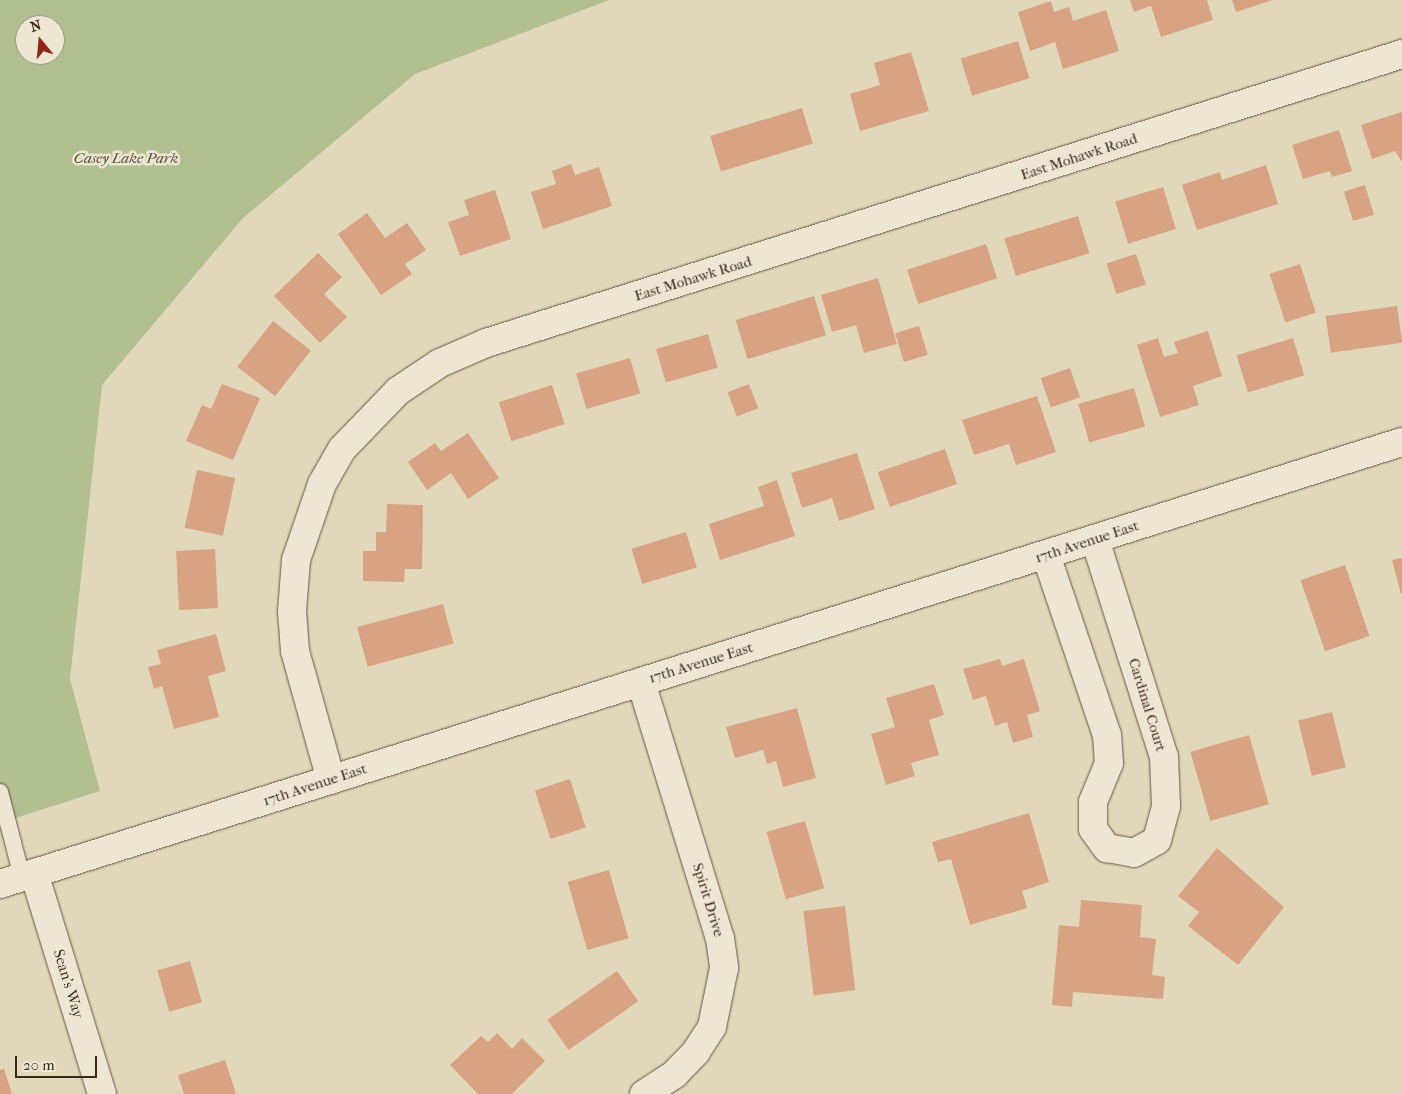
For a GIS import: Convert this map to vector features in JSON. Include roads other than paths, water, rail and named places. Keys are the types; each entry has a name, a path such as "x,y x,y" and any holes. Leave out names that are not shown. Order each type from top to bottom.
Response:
{"street":[{"name":"East Mohawk Road","path":"331,780 295,650 292,610 296,560 306,521 338,456 368,418 398,390 440,363 486,343 1402,54"},
{"name":"17th Avenue East","path":"19,878 1402,442"},
{"name":"Cardinal Court","path":"1046,554 1107,735 1109,763 1093,802 1093,829 1107,848 1134,853 1157,840 1166,806 1164,757 1095,539"},
{"name":"Spirit Drive","path":"640,682 720,938 724,968 712,1027 696,1052 675,1074 644,1094"},
{"name":"Sean's Way","path":"19,878 102,1094"}],"lane":[{"path":"0,792 19,878"}],"park label":[{"name":"Casey Lake Park","path":"126,159"}]}
